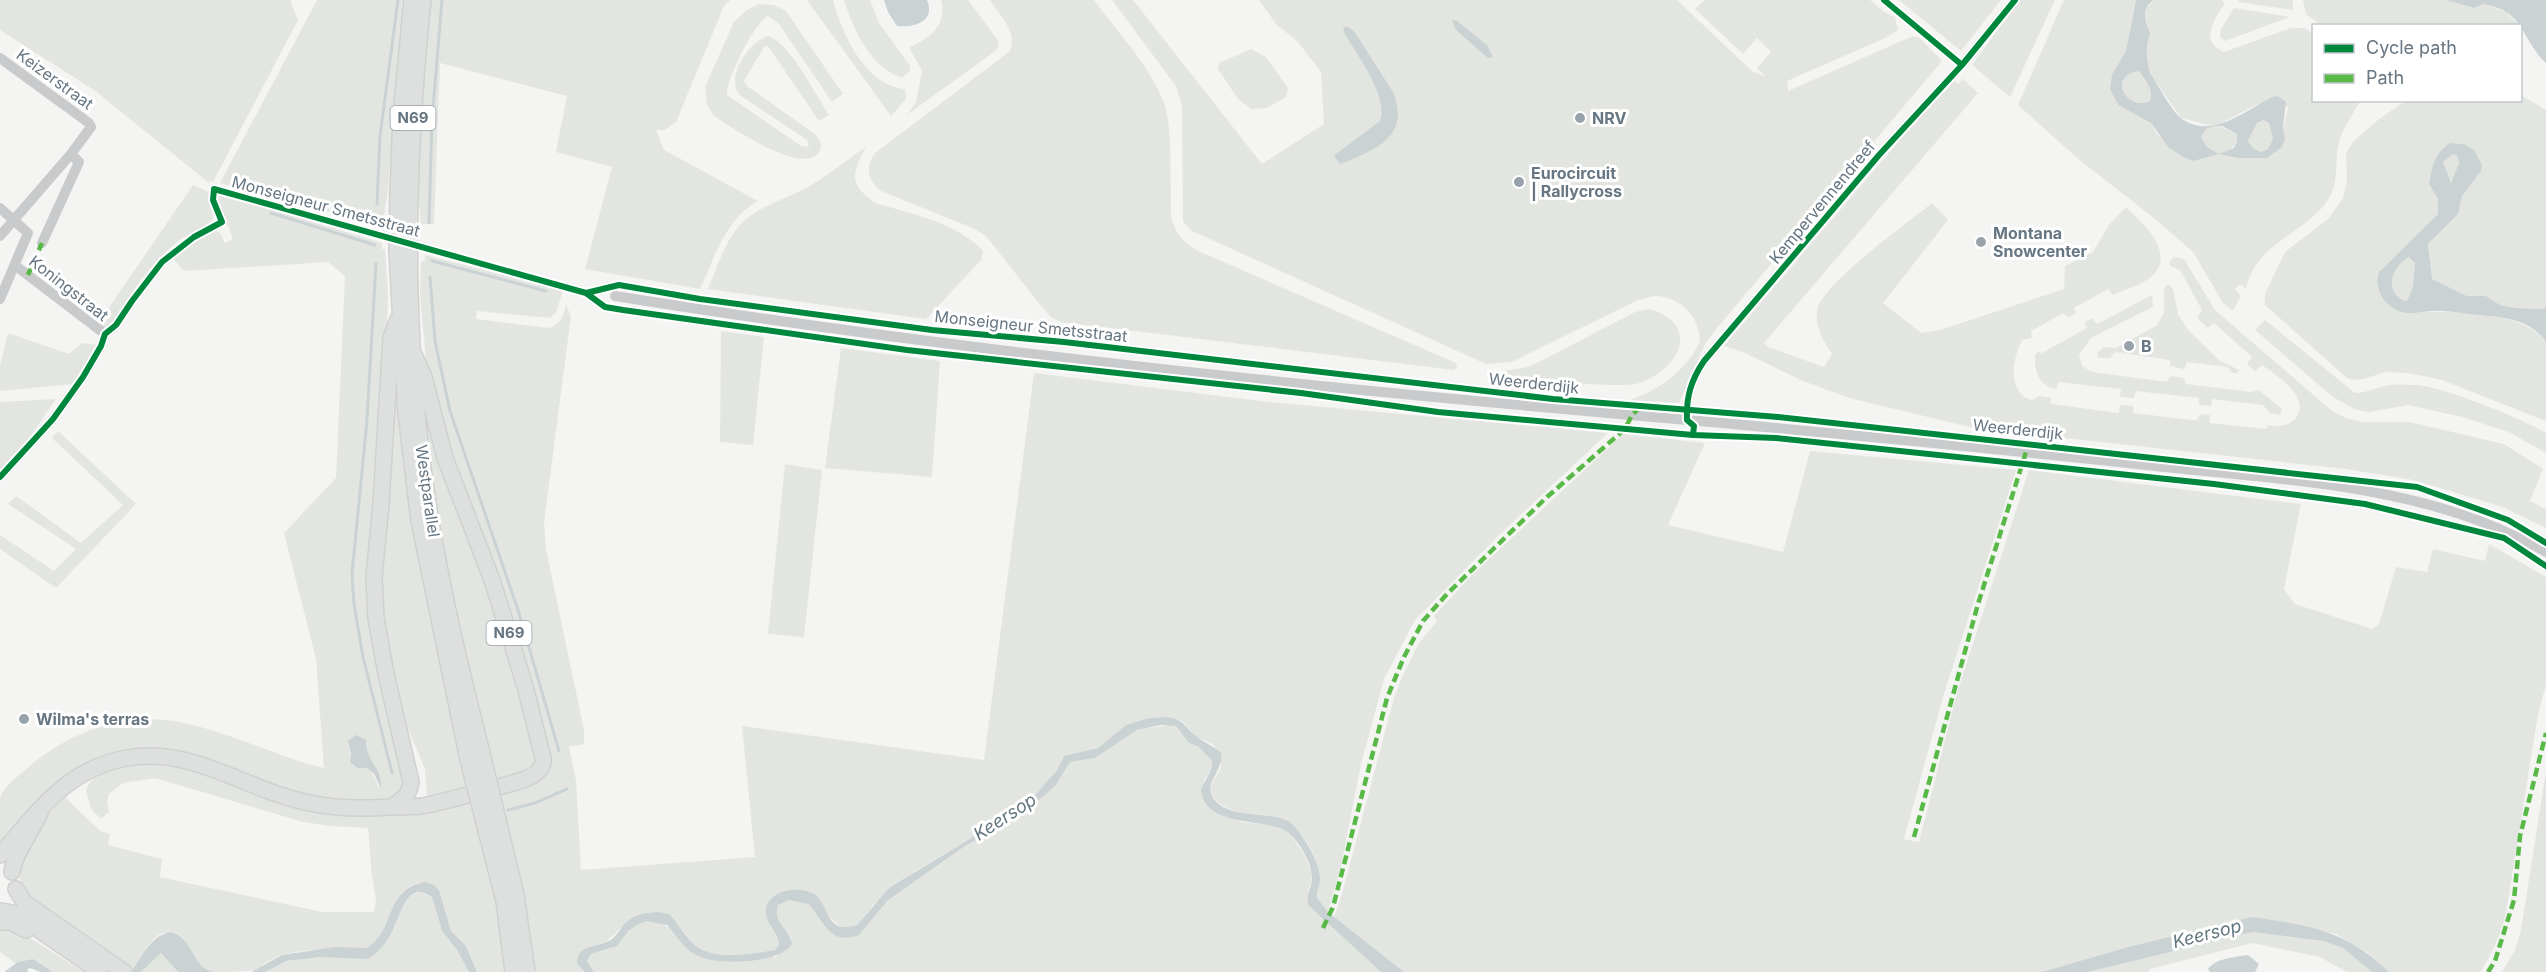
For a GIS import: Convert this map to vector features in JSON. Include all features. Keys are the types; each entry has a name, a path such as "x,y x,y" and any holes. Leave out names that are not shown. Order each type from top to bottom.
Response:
{"main road":[{"name":"Westparallel","path":"412,0 401,115 404,241 430,520 504,901 513,972"},
{"name":"Westparallel","path":"423,0 400,311 406,413 419,521 476,758 516,895 527,972"},
{"name":"N69","path":"391,807 410,793 411,782 386,674 376,618 374,577 381,504 391,338 400,311"},
{"name":"N69","path":"0,855 23,826 62,788 88,771 115,761 152,756 171,757 210,767 259,788 309,803 359,810 426,806 518,782 532,776 543,764 526,690 492,580 445,458 424,377 413,352"},
{"name":"N69","path":"12,872 15,860 32,832 41,810"},
{"path":"0,862 12,872 16,889 24,902 68,945"},
{"path":"1,915 12,902 16,889"},
{"path":"1,915 16,914 104,967 124,972"}],"street":[{"name":"Kempervennendreef","path":"1687,420 1688,392 1694,375 1704,361 1879,155 1962,64 2015,0"},
{"name":"Keizerstraat","path":"0,57 92,126 71,154"},
{"path":"0,236 71,154 79,162 42,243"},
{"name":"Monseigneur Smetsstraat","path":"0,477 58,412 83,378 105,334 116,325 162,262 176,249 222,222 213,200 214,189"},
{"name":"Koningstraat","path":"0,208 28,233 16,266 0,299"},
{"name":"Koningstraat","path":"16,266 105,334"},
{"name":"Monseigneur Smetsstraat","path":"615,296 698,310 977,346 1456,401"},
{"name":"Weerderdijk","path":"1456,401 1983,447 2356,489 2421,501 2471,516 2516,535 2546,552"}],"shaded area":[{"path":"0,0 290,0 298,20 213,182 209,183 94,90 0,30"},
{"path":"317,0 409,0 392,136 388,192 382,226 220,183"},
{"path":"431,0 730,0 724,6 676,122 665,130 656,130 664,150 758,201 747,208 730,228 700,289 585,269 612,167 556,152 567,96 440,63 434,224 421,224 419,140 422,83"},
{"path":"807,0 833,0 849,42 867,68 891,86 905,89 906,99 891,116"},
{"path":"844,0 870,0 879,23 910,66 910,71 902,78 891,73 872,56 858,35"},
{"path":"941,0 968,0 997,39 999,46 907,115 916,102 922,71 909,47 923,40 935,30 942,17"},
{"path":"990,0 1094,0 1142,62 1164,103 1170,141 1171,214 1182,239 1196,250 1456,363 1457,367 1454,370 1061,322 1051,317 1042,307 986,236 975,229 881,191 870,178 869,173 875,153 1009,52 1012,38 1010,31"},
{"name":"Eurocircuit | Rallycross","path":"1112,0 1133,0 1262,164 1324,124 1321,72 1298,42 1276,24 1259,0 1677,0 1753,72 1765,76 1757,68 1771,52 1757,38 1743,54 1695,9 1705,0 1870,0 1895,17 1898,30 1885,38 1787,81 1788,91 1913,36 1920,38 1942,61 1717,328 1705,344 1679,403 1630,400 1671,378 1687,362 1700,342 1693,317 1682,305 1674,301 1657,296 1638,300 1512,362 1486,364 1190,230 1183,221 1182,105 1176,86"},
{"path":"1899,0 2001,0 1961,51"},
{"path":"2020,0 2055,0 2010,97 1972,65"},
{"path":"2064,0 2136,0 2126,51 2112,74 2110,89 2118,105 2151,123 2157,134 2194,161 2218,154 2207,147 2201,137 2206,129 2212,126 2181,118 2150,73 2147,65 2148,27 2145,16 2153,0 2222,0 2225,3 2213,23 2210,36 2216,47 2224,52 2291,28 2305,28 2312,34 2312,102 2359,102 2339,142 2334,186 2328,200 2318,212 2281,240 2259,261 2251,273 2246,289 2240,284 2235,289 2241,296 2233,311 2223,303 2193,252 2154,218 2077,158 2018,105","holes":["2272,97 2288,107 2283,131 2267,158 2238,158 2221,153 2233,147 2237,134 2217,125"]},
{"path":"2239,0 2293,0 2293,10 2238,2"},
{"path":"2303,0 2446,0 2474,8 2484,4 2506,12 2518,24 2320,24 2306,14"},
{"path":"759,4 774,5 786,11 843,94 832,102 779,24 768,16 756,29 742,52 731,77 727,95 801,146 809,147 807,140 741,96 736,89 737,71 746,53 761,39 768,36 776,40 794,59 829,115 819,121 768,46 764,47 744,81 747,86 816,135 821,147 819,152 811,158 799,158 767,148 714,116 707,105 705,87 734,22 747,10"},
{"path":"2234,8 2290,17 2225,41 2220,37 2221,29"},
{"path":"1251,49 1266,57 1288,88 1286,97 1267,108 1251,109 1238,99 1218,69 1219,63"},
{"path":"2139,70 2151,92 2150,101 2142,103 2128,98 2122,85 2129,74"},
{"path":"1953,78 1958,84 1963,79 1978,93 1764,343 1768,347 1824,367 1832,354 1822,338 1817,320 1818,307 1824,296 1851,268 1932,203 1948,220 1883,303 1921,333 1940,330 2064,289 2065,266 2093,252 2109,225 2126,207 2155,239 2161,258 2158,268 2151,277 2142,282 2113,295 2108,289 2074,308 2076,313 2068,317 2063,313 2031,331 2032,338 2022,340 2014,365 2015,382 2018,390 2024,396 2032,400 2039,396 2051,398 2051,404 2119,413 2120,405 2133,406 2133,413 2191,420 2197,420 2200,414 2210,415 2210,423 2266,429 2268,425 2283,426 2295,419 2300,408 2299,401 2288,386 2262,365 2255,371 2247,364 2252,357 2214,323 2208,328 2197,318 2202,310 2180,270 2170,266 2169,263 2174,257 2184,259 2215,310 2332,411 2362,422 2409,422 2504,444 2543,469 2530,501 2546,509 2546,528 2503,507 2413,480 2346,469 1974,428 1849,398 1803,381 1743,352 1724,346"},
{"path":"2522,96 2546,110 2546,307 2541,309 2516,308 2500,305 2486,296 2467,296 2432,279 2428,244 2458,214 2462,196 2481,170 2464,144 2450,143 2444,147 2429,184 2438,199 2438,214 2379,272 2377,278 2402,313 2480,314 2519,323 2535,331 2546,342 2546,421 2429,377 2389,372 2358,380 2347,378 2265,305 2265,294 2285,252 2329,218 2343,198 2347,181 2346,153 2354,141 2404,102 2522,102"},
{"path":"2263,120 2269,123 2273,139 2268,149 2261,152 2253,148 2248,141 2257,123"},
{"path":"866,147 858,164 855,178 860,190 866,196 875,203 947,226 972,241 983,251 981,260 926,319 708,289 729,241 746,219 813,184"},
{"path":"2453,154 2457,154 2459,163 2451,183 2442,162"},
{"path":"193,185 208,192 213,219 181,239 157,260 110,326 100,328 97,325"},
{"path":"221,194 382,243 382,249 385,249 388,295 385,381 369,555 405,780 401,791 386,800 338,801 286,791 181,752 147,749 128,751 92,761 62,778 35,805 0,849 0,799 10,783 59,745 78,735 119,722 162,720 202,727 324,768 316,659 284,533 336,478 345,276 328,262 184,271 172,258 190,244 216,231 221,234 225,243 233,239 218,201","holes":["366,744 377,777 380,789 371,771 367,768 353,766 348,745"]},
{"path":"425,255 563,290 556,313 550,318 477,311 476,319 548,328 558,323 566,305 571,316 544,523 546,549 584,730 584,744 569,747 576,780 581,870 755,857 742,726 984,760 1034,373 1260,401 1608,433 1498,536 1415,620 1384,679 1361,764 1341,866 1328,912 1316,897 1320,881 1319,871 1313,853 1303,836 1283,819 1240,812 1219,803 1213,796 1211,788 1221,767 1221,752 1212,744 1197,737 1181,720 1163,717 1149,718 1126,725 1098,748 1064,756 1057,770 1038,792 1007,816 914,872 873,905 857,925 849,928 840,926 826,914 822,906 784,892 773,896 768,902 779,937 779,945 775,950 736,955 708,952 693,942 675,921 651,912 627,922 607,941 583,950 577,964 585,972 477,972 466,946 451,931 439,890 427,883 421,883 403,891 395,902 380,936 364,949 296,952 278,956 254,970 213,972 199,964 181,936 164,933 154,938 132,970 29,901 23,888 19,869 23,856 39,828 64,796 100,831 110,834 108,845 162,859 160,877 322,912 374,912 376,900 368,828 303,822 155,778 123,783 109,794 107,802 109,812 101,819 91,809 86,791 94,778 102,773 116,768 139,765 182,768 286,805 340,815 376,816 448,806 509,792 534,784 545,773 456,479 427,369 420,296 421,261 425,261"},
{"path":"2409,257 2415,263 2413,287 2407,301 2395,294 2392,280 2396,269"},
{"path":"2168,284 2173,289 2178,314 2188,330 2220,361 2239,370 2237,373 2232,373 2228,367 2187,362 2184,369 2170,366 2170,360 2115,352 2110,358 2098,358 2097,353 2104,347 2116,348 2157,325 2164,313 2164,289"},
{"path":"2152,295 2153,307 2091,338 2079,355 2082,366 2092,372 2167,382 2170,376 2184,378 2186,384 2251,392 2259,390 2282,409 2280,415 2270,413 2263,405 2212,399 2211,406 2199,405 2199,398 2136,391 2134,398 2120,397 2121,389 2059,382 2056,389 2045,385 2035,367 2035,355 2038,352 2042,353 2087,328 2084,323 2092,318 2097,324"},
{"path":"1650,309 1667,317 1676,326 1680,337 1679,349 1673,360 1651,378 1636,384 1609,385 1542,380 1494,373 1528,367 1635,312"},
{"path":"2265,320 2355,393 2386,386 2414,385 2461,396 2546,433 2546,453 2509,432 2462,417 2408,405 2370,412 2356,410 2333,397 2255,330"},
{"path":"721,331 764,337 753,445 720,442"},
{"path":"8,333 69,354 82,343 97,345 72,384 0,391 0,365"},
{"path":"395,334 461,772 494,764 491,753 489,754 444,580 418,377 507,637 536,758 534,764 512,776 427,797 425,769 404,719 382,626 379,581"},
{"path":"841,348 940,361 932,477 825,468"},
{"path":"56,399 21,450 0,470 0,402"},
{"path":"58,431 136,504 56,588 0,549 0,535 54,571 76,549 8,504 16,496 81,543 123,505 52,438"},
{"path":"1623,434 1705,443 1668,525 1783,552 1810,451 2016,470 1943,697 1904,839 1919,842 1957,693 2029,470 2301,504 2284,589 2295,604 2372,629 2379,624 2396,567 2427,572 2433,549 2485,561 2489,544 2546,577 2546,685 2538,714 2506,913 2496,944 2485,965 2480,972 2389,972 2367,952 2336,934 2251,917 2128,947 2042,972 1404,972 1334,917 1394,698 1402,677 1419,643 1437,621 1434,616 1470,577"},
{"path":"785,464 822,470 804,637 768,634"},
{"path":"1176,726 1189,743 1199,747 1213,761 1212,768 1203,782 1223,815 1241,822 1280,826 1290,833 1305,856 1312,874 1308,890 1309,906 1381,972 594,972 587,961 591,954 613,947 628,930 648,920 666,926 697,956 776,957 792,939 780,924 777,916 778,905 787,900 805,903 844,937 887,901 965,846 1013,820 1056,785 1070,762 1095,758 1137,730"},
{"path":"2546,771 2546,972 2502,972 2515,950 2521,930"},
{"path":"422,892 432,897 442,931 457,950 469,972 265,972 283,963 314,956 345,956 365,959 390,936 408,897"},
{"path":"0,928 19,931 84,972 53,972 33,959 16,964 0,952"},
{"path":"2253,932 2323,941 2343,948 2372,972 2347,972 2320,957 2252,943 2150,969 2148,972 2088,972"},
{"path":"161,953 178,972 141,972"}],"water":[{"path":"884,0 927,0 928,14 922,22 910,26 897,26"},
{"path":"2136,0 2153,0 2145,12 2150,33 2147,58 2150,73 2173,110 2193,125 2217,125 2278,96 2286,102 2283,127 2285,139 2282,147 2267,158 2238,158 2219,154 2194,161 2185,158 2169,148 2151,123 2118,105 2110,89 2112,74 2126,51","holes":["2139,71 2151,93 2150,101 2141,103 2134,102 2128,97 2122,85 2129,74","2263,120 2269,123 2273,139 2268,149 2261,152 2253,148 2248,141 2257,123","2222,126 2237,134 2234,148 2219,154 2207,147 2201,137 2206,129"]},
{"path":"2446,0 2546,0 2546,63 2522,30 2522,24 2518,24 2512,16 2498,8 2484,4 2474,8"},
{"path":"1452,20 1457,21 1487,45 1493,57 1488,58 1455,29"},
{"path":"1346,26 1354,31 1393,92 1397,107 1397,120 1394,130 1377,147 1340,164 1334,156 1380,121 1382,111 1376,88 1345,34 1343,29"},
{"path":"2450,143 2464,144 2474,150 2482,165 2481,171 2462,196 2458,214 2428,244 2432,279 2467,296 2486,296 2500,305 2516,308 2541,309 2546,307 2546,342 2531,328 2512,320 2443,311 2405,313 2395,310 2382,296 2378,284 2379,272 2438,214 2438,199 2429,184 2435,161","holes":["2453,154 2457,155 2459,163 2451,183 2443,162","2409,257 2415,263 2413,287 2407,301 2395,294 2392,280 2396,269"]},
{"path":"1163,717 1179,720 1199,738 1221,752 1220,764 1211,785 1212,796 1218,803 1236,812 1278,818 1293,825 1312,852 1317,864 1320,880 1317,898 1328,912 1404,972 1381,972 1309,906 1308,896 1312,873 1302,849 1290,834 1269,825 1226,817 1214,811 1205,802 1201,789 1212,768 1212,761 1199,747 1189,743 1176,726 1161,725 1137,730 1095,758 1070,762 1056,785 1045,795 1013,820 965,846 887,901 859,935 840,937 833,934 808,904 789,900 778,905 777,917 792,944 775,956 732,962 705,959 680,942 667,925 646,921 628,931 617,946 591,954 587,961 594,972 585,972 577,964 580,952 584,949 607,942 629,920 639,915 657,912 669,914 692,942 709,952 737,955 775,950 779,945 768,921 767,905 777,894 784,891 808,891 819,899 833,922 846,927 857,925 889,888 1007,816 1038,792 1057,770 1064,756 1098,748 1126,725 1149,718"},
{"path":"356,735 366,740 368,754 381,780 381,788 374,774 367,768 357,768 350,762 348,741"},
{"path":"425,882 434,885 439,890 451,931 466,946 477,972 469,972 457,950 442,931 432,897 423,892 410,896 405,902 384,945 368,959 319,957 287,961 265,972 251,972 282,955 335,947 367,948 383,931 402,893 412,886"},
{"name":"Keersop","path":"2251,917 2309,927 2342,938 2373,958 2389,972 2372,972 2343,948 2323,941 2253,932 2088,972 2042,972 2128,947"},
{"path":"171,932 179,935 200,964 213,972 178,972 161,953 141,972 131,972 152,942"},
{"path":"2248,955 2259,964 2255,972 2210,972 2208,969 2221,960"},
{"path":"33,959 53,972 40,972 31,968 27,969 28,972 4,972 18,962"}],"waterway":[{"path":"377,204 380,136 398,0"},
{"path":"429,223 432,120 442,0"},
{"path":"271,213 375,245"},
{"path":"432,261 546,291"},
{"path":"376,263 367,420 352,574 354,604 363,657 392,773"},
{"path":"430,277 435,341 450,411 519,613 559,751"},
{"path":"508,810 535,803 567,789"}],"marked path":[{"path":"28,275 42,243"},
{"path":"1323,928 1333,907 1387,698 1404,657 1423,621 1447,594 1547,497 1625,429 1632,415 1640,407"},
{"path":"1914,837 1978,604 2026,452"},
{"path":"2488,972 2495,961 2514,900 2520,836 2546,733"}],"cycle path":[{"path":"1884,0 1962,65"},
{"path":"1693,435 1694,426 1687,420 1687,404 1693,382 1704,361 1879,155 1962,65 2015,0"},
{"path":"0,477 53,419 83,377 101,346 105,334 116,325 162,262 194,237 222,222 213,200 214,189 586,293 605,307 623,310 907,350 1301,393 1438,412 1693,435 1776,438 2214,484 2365,504 2504,538 2546,566"},
{"path":"586,293 619,285 700,299 932,330 1064,342 1553,399 1778,417 2417,487 2508,520 2546,543"}],"place":[{"name":"NRV","path":"1580,118"},
{"name":"Eurocircuit | Rallycross","path":"1519,182"},
{"name":"Montana Snowcenter","path":"1981,242"},
{"name":"B","path":"2129,346"},
{"name":"Wilma's terras","path":"24,719"}]}
